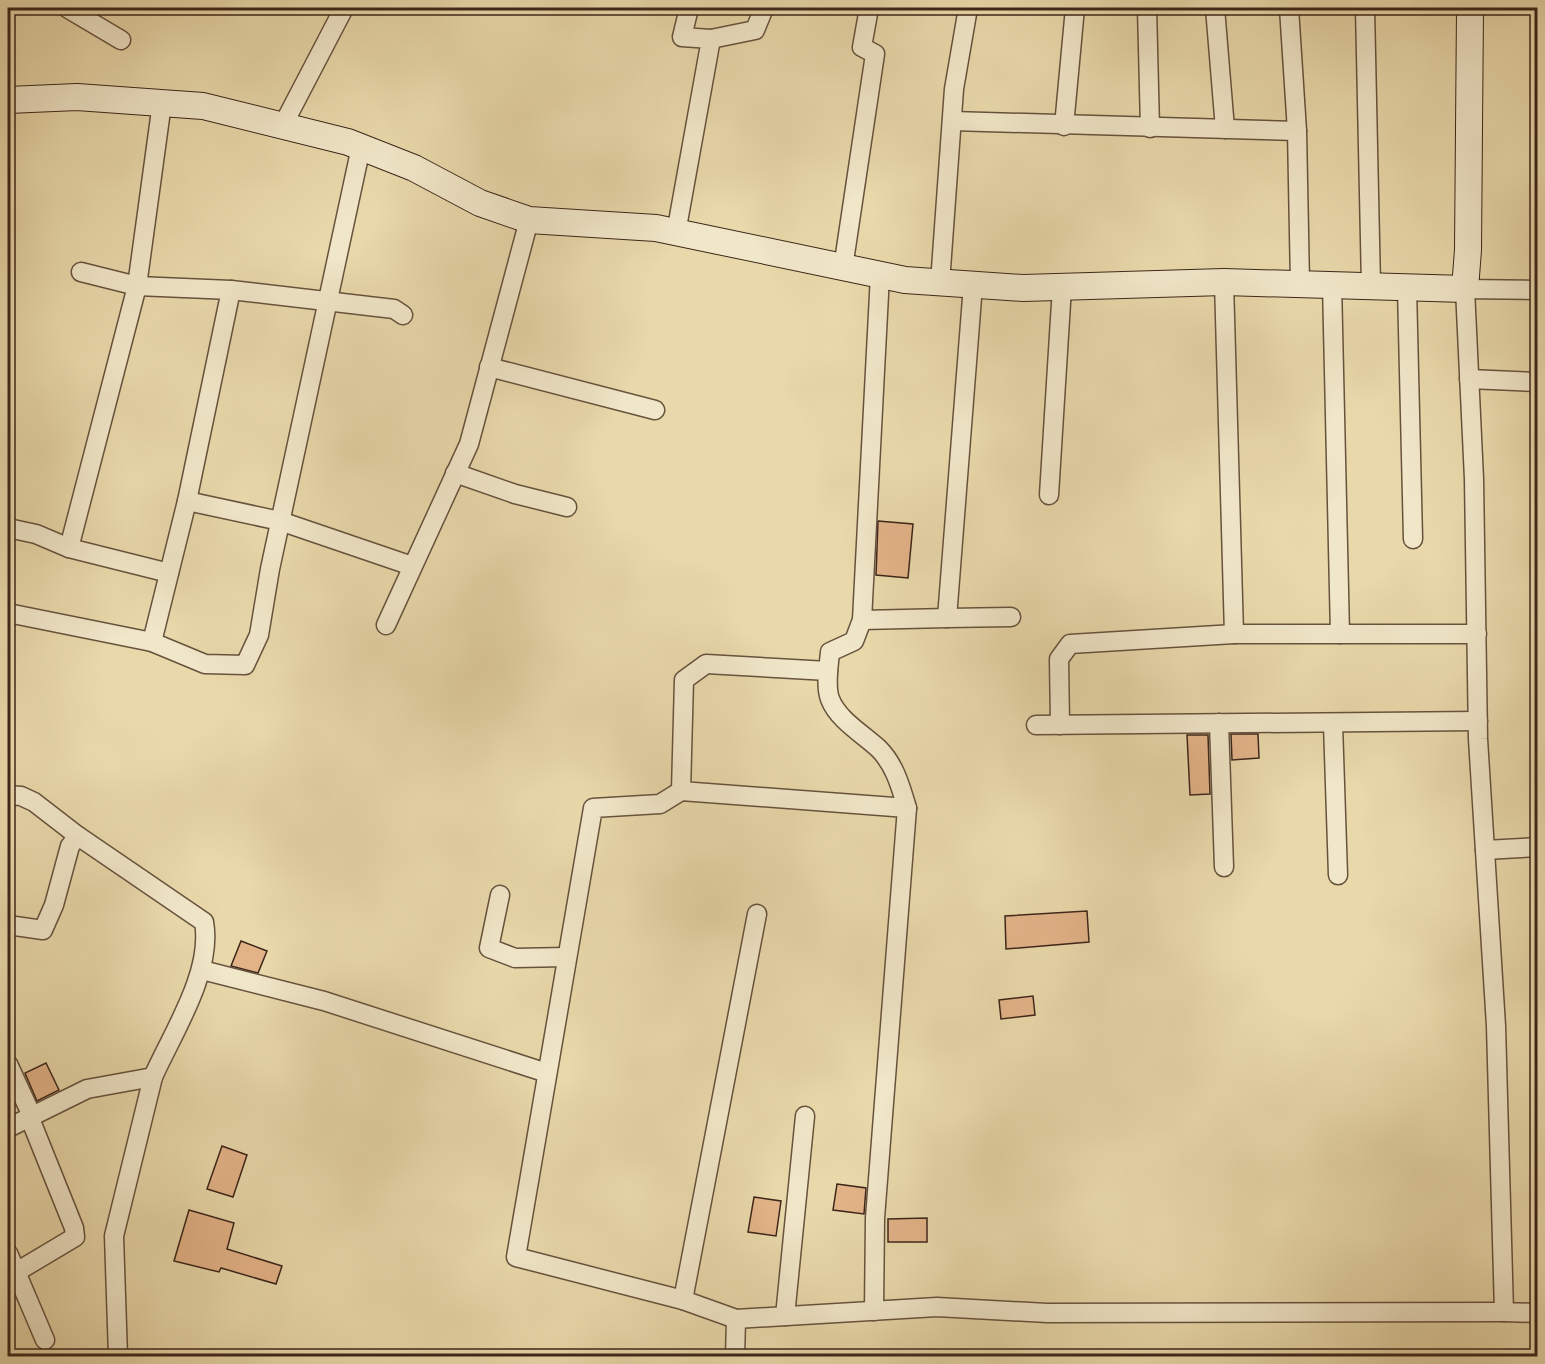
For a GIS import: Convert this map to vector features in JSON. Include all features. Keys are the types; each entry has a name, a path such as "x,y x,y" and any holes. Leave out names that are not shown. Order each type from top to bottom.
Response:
{"street":[{"path":"68,8 121,40"},
{"path":"283,125 344,8"},
{"path":"689,8 681,37 711,39 755,30 764,8"},
{"path":"843,268 875,54 862,47 869,8"},
{"path":"940,283 954,89 968,8"},
{"path":"1064,126 1075,8"},
{"path":"1147,8 1150,128"},
{"path":"1215,8 1225,129"},
{"path":"1290,8 1297,131 1300,283"},
{"path":"1365,8 1371,286"},
{"path":"1470,8 1468,250 1465,289 1474,478 1478,721 1496,1026 1504,1312"},
{"path":"676,233 711,39"},
{"path":"8,100 77,97 203,106 361,147 414,168 480,203 529,220 610,224 676,233 843,268 940,283 1023,288 1224,282 1538,290"},
{"path":"69,548 137,286 162,103"},
{"path":"952,122 1297,131"},
{"path":"8,613 152,642 205,664 245,664 259,635 280,521 361,147"},
{"path":"386,625 469,444 529,220"},
{"path":"81,272 137,286 231,290 328,300 394,309 403,315"},
{"path":"874,1311 875,1218 882,1105 907,808 899,779 881,751 848,723 830,698 828,671 830,652 854,641 862,621 880,275"},
{"path":"1224,282 1234,634"},
{"path":"1332,284 1340,634"},
{"path":"947,618 973,285"},
{"path":"1049,495 1062,287"},
{"path":"1407,288 1413,539"},
{"path":"152,642 187,501 231,290"},
{"path":"489,367 655,410"},
{"path":"1469,379 1538,382"},
{"path":"455,473 515,494 567,507"},
{"path":"187,501 280,521 412,566"},
{"path":"8,528 36,534 69,548 169,573"},
{"path":"862,621 1011,616"},
{"path":"1060,725 1059,659 1070,645 1234,634 1477,634"},
{"path":"681,791 684,680 706,664 828,671"},
{"path":"1036,725 1478,721"},
{"path":"1219,723 1224,867"},
{"path":"1333,724 1338,875"},
{"path":"907,808 681,791 660,804 593,808 516,1257 683,1300 736,1319 937,1307 1047,1313 1538,1313"},
{"path":"8,795 21,796 34,802 78,836 204,922 207,936 202,970 153,1077 114,1236 118,1356"},
{"path":"8,925 42,930 54,904 70,846 78,836"},
{"path":"1485,850 1538,847"},
{"path":"500,895 489,948 515,958 567,957"},
{"path":"683,1300 757,914"},
{"path":"202,970 324,1001 547,1073"},
{"path":"8,1064 32,1116 74,1228 75,1237 12,1275"},
{"path":"8,1128 87,1089 153,1077"},
{"path":"785,1316 805,1116"},
{"path":"8,1253 12,1275 45,1340"},
{"path":"735,1356 736,1319"}],"building":[{"path":"878,521 913,524 908,578 876,575"},
{"path":"1231,734 1258,734 1259,758 1232,760"},
{"path":"1187,735 1208,735 1210,794 1190,795"},
{"path":"1087,911 1089,942 1006,949 1005,916"},
{"path":"241,941 267,951 258,973 231,966"},
{"path":"1033,996 1035,1015 1001,1019 999,1000"},
{"path":"46,1063 59,1090 37,1101 25,1073"},
{"path":"222,1146 247,1155 233,1197 207,1189"},
{"path":"837,1184 866,1188 864,1214 833,1210"},
{"path":"754,1197 781,1201 776,1236 748,1232"},
{"path":"189,1210 234,1223 227,1249 282,1266 276,1284 221,1268 219,1272 174,1261"},
{"path":"927,1218 927,1242 888,1242 888,1219"}]}
